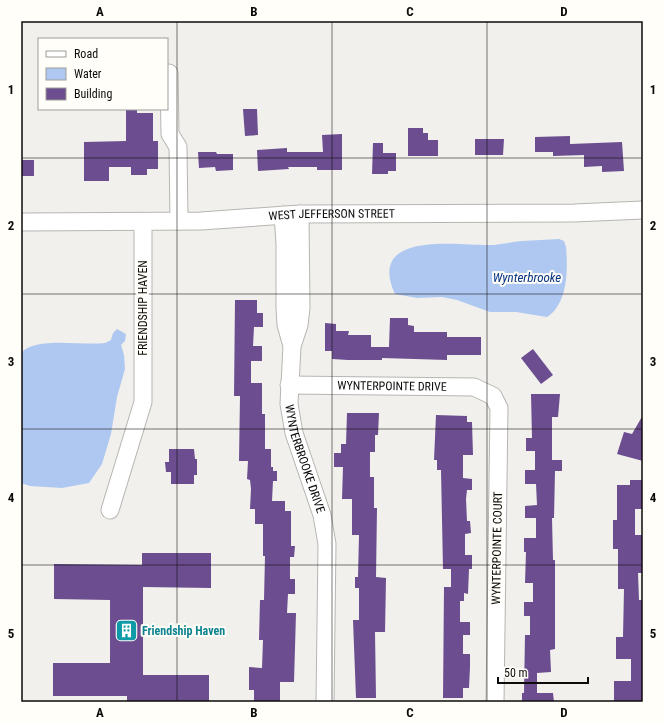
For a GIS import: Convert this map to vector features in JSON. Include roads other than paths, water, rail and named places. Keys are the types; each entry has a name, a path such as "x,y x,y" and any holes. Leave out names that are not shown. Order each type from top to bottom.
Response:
{"street":[{"path":"169,73 170,134 178,147 179,221"},
{"name":"WEST JEFFERSON STREET","path":"21,222 179,221 300,214 574,213 643,210"},
{"path":"292,346 299,326 301,308 300,214"},
{"name":"WYNTERBROOKE DRIVE","path":"283,215 286,325 292,346 289,404 294,433 322,515 327,544 325,702"},
{"name":"FRIENDSHIP HAVEN","path":"110,510 143,402 143,222"},
{"name":"WYNTERPOINTE DRIVE","path":"289,384 474,387 493,396"},
{"name":"WYNTERPOINTE COURT","path":"493,396 499,408 495,702"}],"water":[{"name":"Wynterbrooke","path":"559,239 564,241 566,247 567,265 565,285 559,304 547,317 516,312 490,312 457,300 442,297 417,298 395,294 389,274 393,260 403,251 419,246 437,244 492,245 522,241"},
{"path":"117,329 126,334 125,341 121,345 124,355 125,369 117,397 111,434 102,464 89,483 62,488 30,486 21,483 21,353 28,348 48,343 105,343 111,340 113,333"}],"place":[{"name":"Friendship Haven","path":"126,631"}]}
